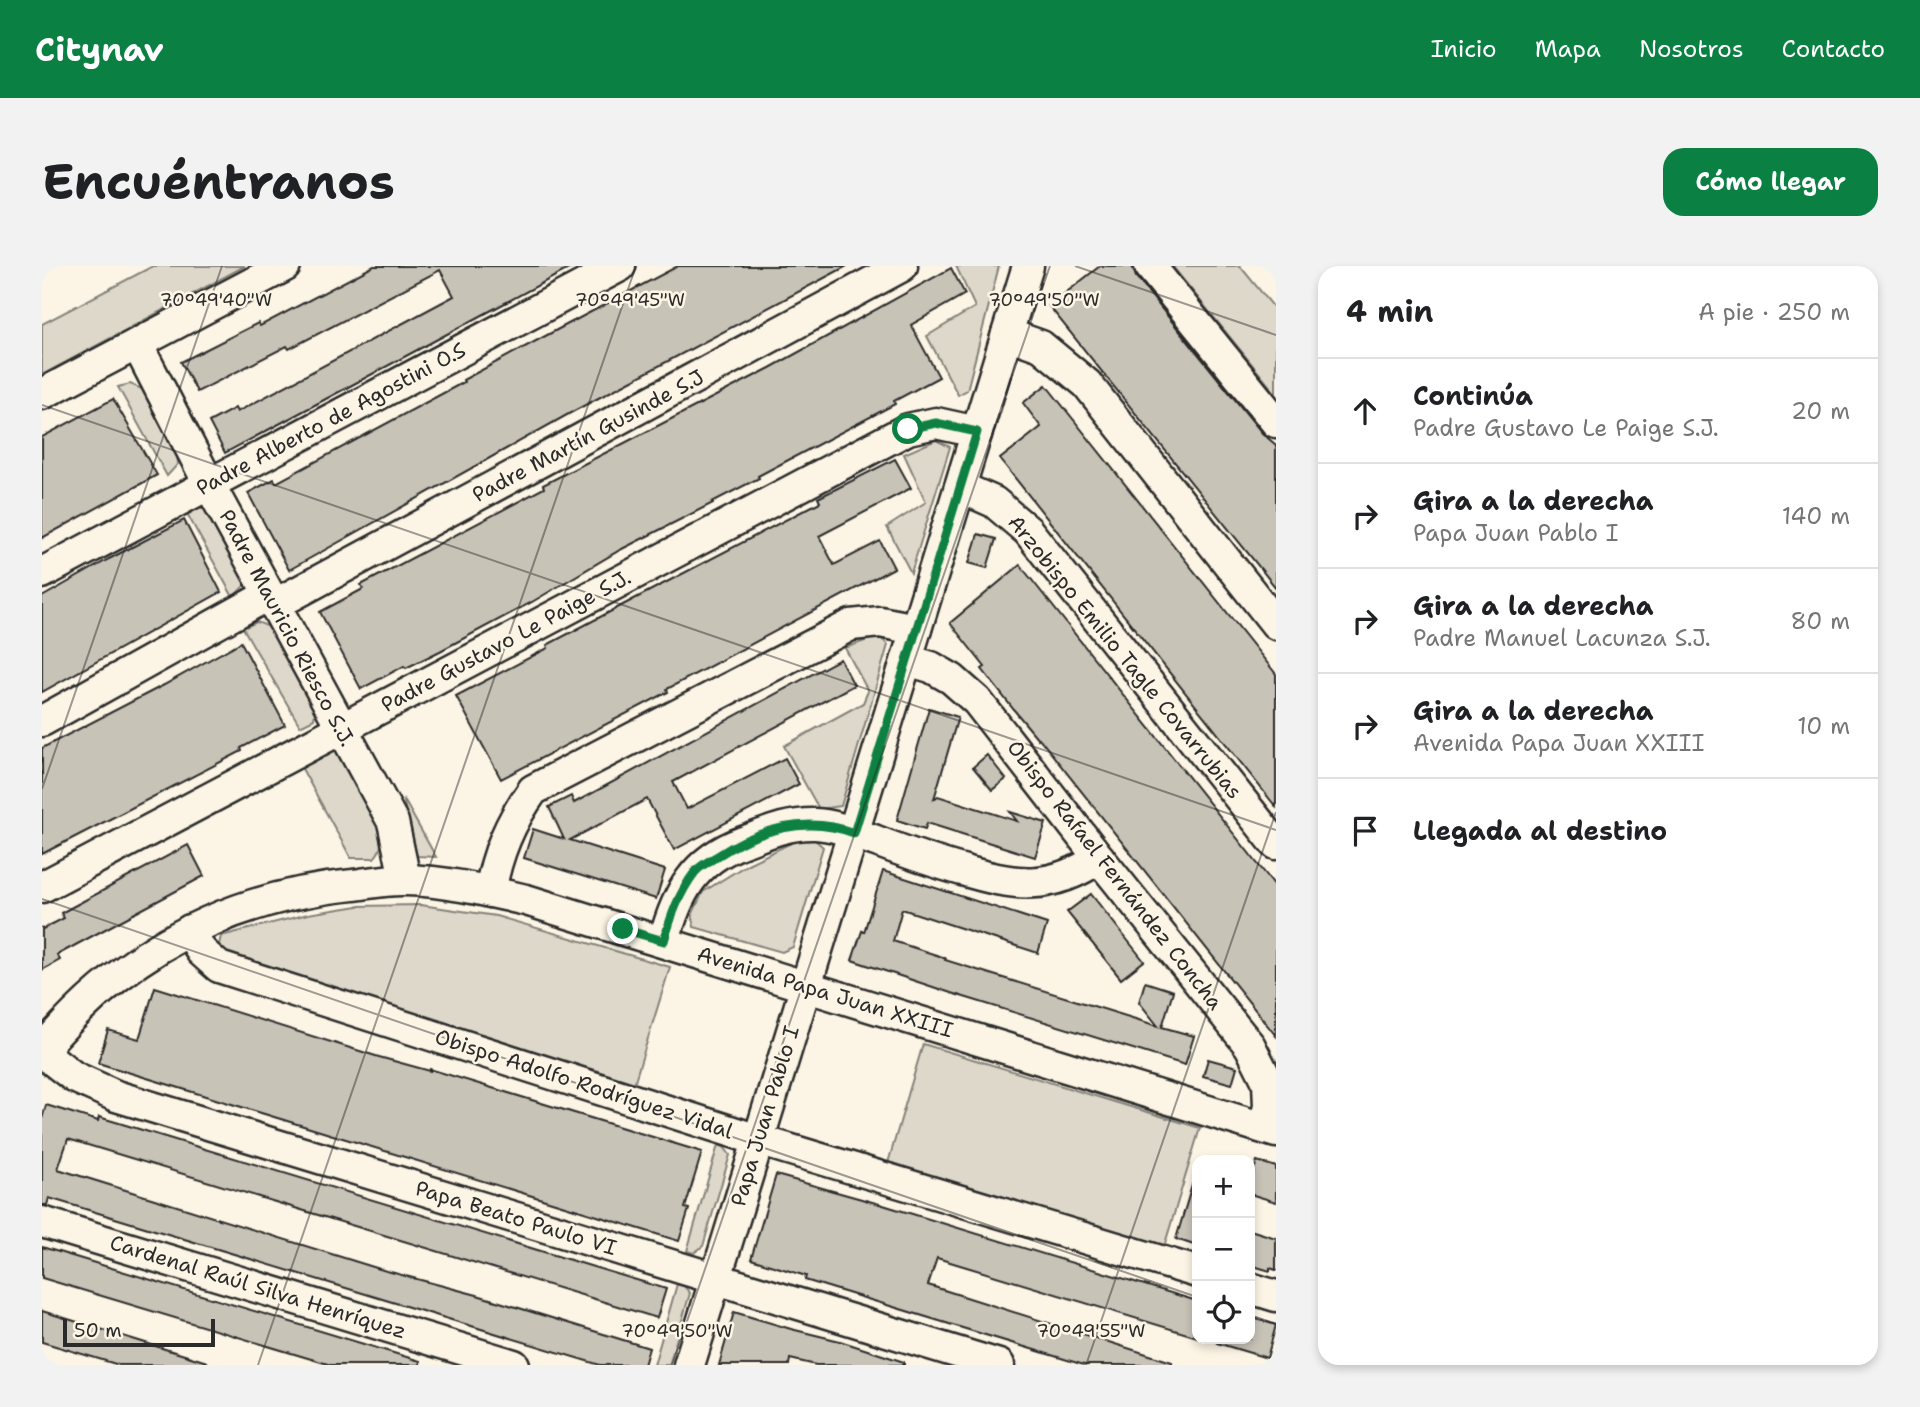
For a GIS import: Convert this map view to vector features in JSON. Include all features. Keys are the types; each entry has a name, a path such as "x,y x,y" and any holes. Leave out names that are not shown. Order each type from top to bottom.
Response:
{"street":[{"path":"42,394 285,266"},
{"name":"Padre Alberto de Agostini O.S","path":"42,573 620,266"},
{"name":"Padre Martín Gusinde S.J","path":"42,721 902,266"},
{"name":"Papa Juan Pablo I","path":"689,1365 1028,266"},
{"path":"1150,266 1276,422"},
{"path":"1007,334 1041,346 1087,384 1276,624"},
{"name":"Padre Mauricio Riesco S.J.","path":"138,344 209,484 393,822 405,880"},
{"name":"Padre Gustavo Le Paige S.J.","path":"42,887 908,429 936,423 977,432"},
{"name":"Arzobispo Emilio Tagle Covarrubias","path":"960,487 994,502 1028,531 1276,844"},
{"path":"490,892 508,831 533,790 851,625 880,622 916,629"},
{"name":"Obispo Rafael Fernández Concha","path":"907,660 931,667 952,679 977,701 1250,1046 1268,1082 1269,1130"},
{"path":"664,941 678,899 696,870 732,846 783,827 800,824 833,827 932,862 1000,881 1017,883 1034,883 1068,876 1099,858"},
{"name":"Avenida Papa Juan XXIII","path":"42,1051 77,1010 120,975 190,930 269,898 317,888 405,880 526,900 1269,1130"},
{"name":"Obispo Adolfo Rodríguez Vidal","path":"190,930 201,951 219,967 758,1140 1192,1270"},
{"name":"Papa Beato Paulo VI","path":"42,1051 74,1077 116,1096 999,1365"},
{"name":"Cardenal Raúl Silva Henríquez","path":"42,1222 514,1365"},
{"path":"1255,1290 1276,1296"}],"shaded area":[{"path":"153,266 245,266 42,375 42,324"},
{"path":"956,266 999,266 967,390 958,395 927,336 975,307"},
{"path":"1172,266 1240,266 1276,310 1276,394"},
{"path":"130,384 142,389 177,455 178,464 167,476 118,387"},
{"path":"936,440 950,447 911,573 887,527 926,502 904,454"},
{"path":"197,506 208,510 244,576 244,586 233,597 184,508"},
{"path":"257,622 274,629 316,705 314,719 300,726 243,628"},
{"path":"879,636 888,645 841,806 819,809 784,746 863,703 868,691 845,648"},
{"path":"324,750 335,750 342,756 372,811 381,843 374,858 351,858 300,765"},
{"path":"403,798 436,857 417,856"},
{"path":"813,838 823,847 793,947 782,952 694,927 692,915 703,892 748,864 797,840"},
{"path":"421,905 496,916 670,967 633,1087 217,953 221,936 308,914 358,906"},
{"path":"923,1044 1200,1128 1164,1247 888,1163"},
{"path":"718,1145 724,1147 730,1155 703,1246 694,1253 687,1251"},
{"path":"677,1284 684,1286 690,1293 669,1365 654,1365"}],"building":[{"path":"374,266 574,266 225,453 209,422 235,408 237,412 454,296 440,270 289,349 287,346 197,392 181,362 258,323 260,326"},
{"path":"678,266 847,266 574,411 289,570 248,493 274,479 276,483"},
{"path":"1100,266 1132,266 1136,277 1262,433 1276,445 1276,588 1049,306"},
{"path":"951,268 965,294 911,325 939,377 894,401 895,404 758,476 759,478 713,503 620,550 532,602 361,689 320,612 363,589 361,585 544,488 543,485 770,368"},
{"path":"1046,385 1276,674 1276,807 1000,459 1041,427 1023,403"},
{"path":"113,399 157,475 42,538 42,437"},
{"path":"895,459 911,488 819,536 834,565 880,541 894,568 667,689 668,692 501,779 456,696 548,648 547,645 820,502 818,498"},
{"path":"184,520 221,592 42,692 42,597"},
{"path":"978,534 996,539 987,568 969,563"},
{"path":"1020,565 1276,887 1276,1036 1014,710 982,669 985,667 950,623"},
{"path":"241,642 285,725 241,748 242,751 42,854 42,748"},
{"path":"840,659 854,685 673,782 687,809 785,758 799,784 674,850 647,799 570,840 665,870 656,899 524,858 533,829 564,839 549,807 571,796 574,803"},
{"path":"929,708 958,717 934,799 938,796 1017,821 1010,812 1046,823 1035,857 927,823 925,829 897,820"},
{"path":"987,755 1006,779 992,790 973,767"},
{"path":"188,845 204,876 57,955 60,960 42,970 42,927 43,929 64,918 61,913"},
{"path":"883,871 1047,924 1038,953 902,909 893,941 946,958 945,960 1158,1026 1139,1002 1145,982 1173,991 1162,1027 1194,1036 1185,1065 852,960 862,931 864,932"},
{"path":"1091,894 1144,961 1121,979 1067,912"},
{"path":"155,987 379,1057 430,1069 702,1152 685,1208 689,1209 679,1241 98,1063 108,1030 139,1039"},
{"path":"1208,1059 1237,1067 1232,1084 1203,1076"},
{"path":"46,1105 98,1121 99,1117 666,1289 657,1318 68,1139 58,1169 383,1270 477,1295 649,1348 644,1365 600,1365 49,1198 47,1205 42,1205 42,1119"},
{"path":"1257,1161 1276,1167 1276,1202 1255,1196"},
{"path":"776,1175 1192,1299 1192,1335 937,1258 928,1285 1172,1362 1172,1365 1084,1365 805,1280 806,1276 751,1259"},
{"path":"1192,1185 1192,1244 1176,1239"},
{"path":"1255,1232 1276,1238 1276,1270 1270,1268 1270,1271 1255,1266"},
{"path":"42,1247 420,1361 420,1365 331,1365 42,1278"},
{"path":"42,1311 207,1362 206,1365 119,1365 42,1342"},
{"path":"734,1312 840,1341 904,1362 904,1365 816,1365 790,1359 789,1365 719,1365"},
{"path":"1255,1319 1276,1325 1267,1358 1220,1344 1255,1344"}],"route":[{"path":"623,929 664,941 678,899 696,870 732,846 783,827 800,824 817,824 854,833 977,432 936,423 908,429"}]}
